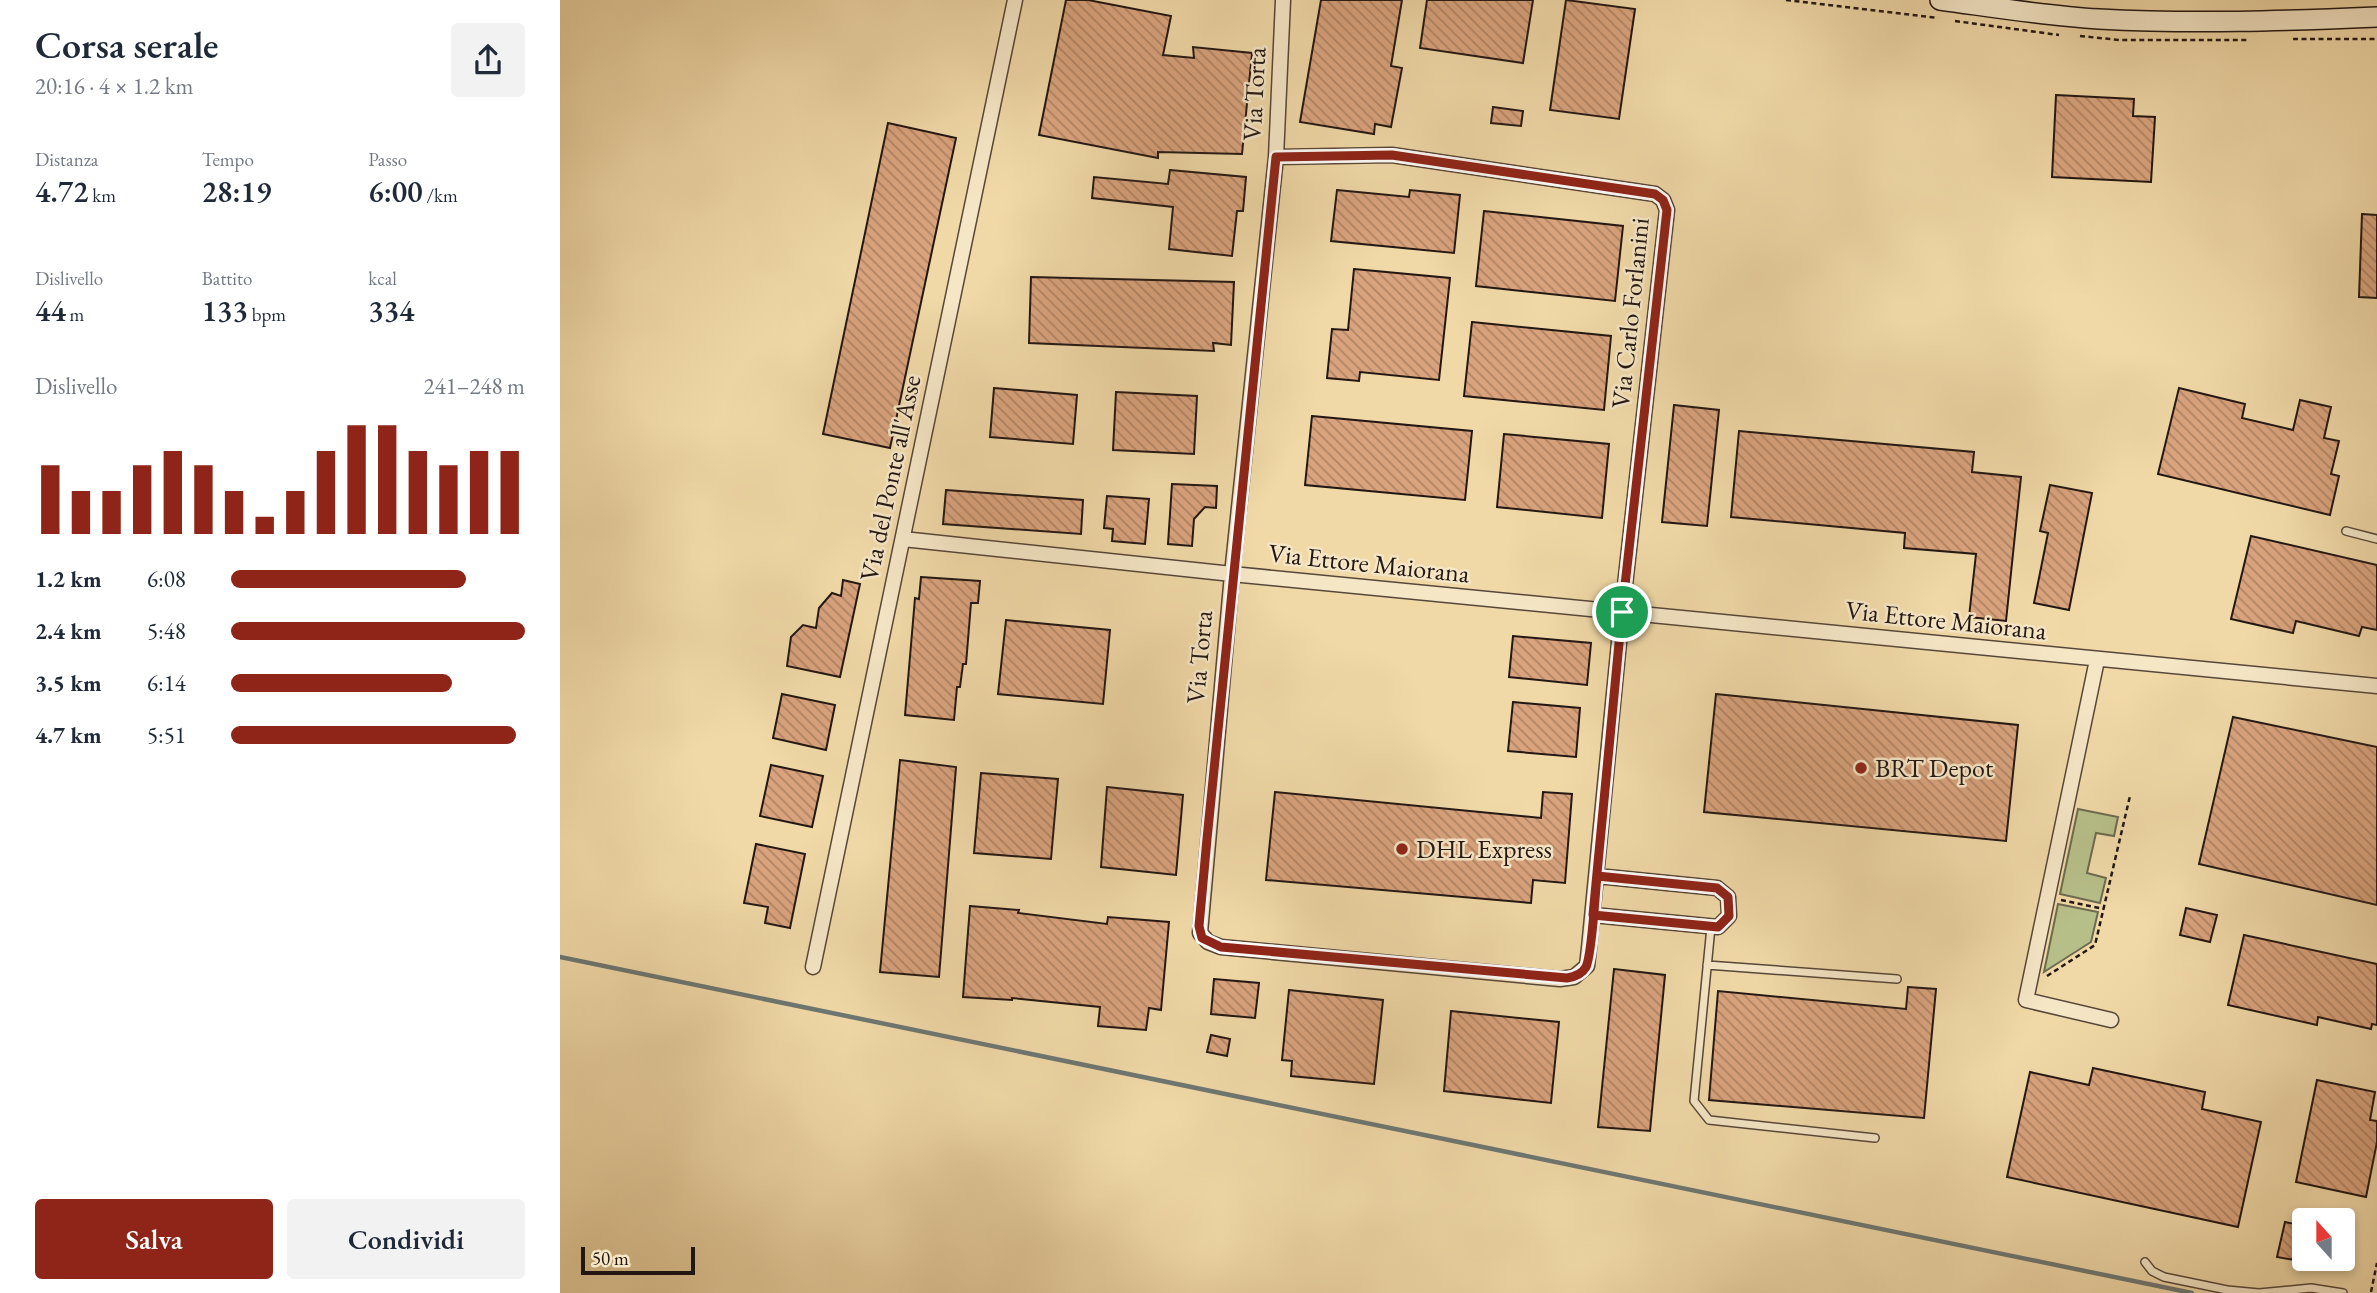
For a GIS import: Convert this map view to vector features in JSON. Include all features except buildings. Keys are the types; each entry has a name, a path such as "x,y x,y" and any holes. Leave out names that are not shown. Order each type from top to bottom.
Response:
{"main road":[{"path":"1940,0 2032,13 2143,21 2236,22 2377,17"}],"street":[{"name":"Via del Ponte all'Asse","path":"813,967 1015,0"},
{"name":"Via Torta","path":"1283,0 1276,157 1232,574 1199,926 1202,938 1221,947 1560,979 1580,974 1587,966 1593,915"},
{"name":"Via Carlo Forlanini","path":"1276,157 1392,155 1655,194 1663,200 1667,210 1622,612"},
{"name":"Via Ettore Maiorana","path":"903,539 1232,574 2377,686"},
{"path":"1597,876 1717,888 1728,897 1729,916 1718,927 1711,927 1593,915 1622,612"},
{"path":"2097,660 2026,1000 2111,1020"}],"lane":[{"path":"2346,531 2377,540"},
{"path":"1711,927 1694,1101 1709,1120 1875,1138"},
{"path":"1707,965 1897,979"},
{"path":"2145,1262 2152,1271 2164,1277 2227,1290 2259,1293 2311,1288 2343,1293"}],"path":[{"path":"2028,989 2095,945 2130,796"},
{"path":"2047,897 2104,909"},
{"path":"2371,1292 2377,1263"}],"green space":[{"path":"2078,809 2118,817 2114,836 2096,833 2087,873 2106,878 2100,903 2060,894"},
{"path":"2058,904 2098,912 2091,942 2044,972"}],"waterway":[{"path":"560,957 2192,1293"}],"place":[{"name":"BRT Depot","path":"1861,768"},
{"name":"DHL Express","path":"1402,849"}],"route":[{"path":"1622,612 1593,915 1718,927 1729,916 1728,897 1717,888 1597,876 1593,915 1587,966 1574,977 1560,979 1221,947 1202,938 1199,926 1232,574 1276,157 1392,155 1655,194 1663,200 1667,210 1622,612"}]}
